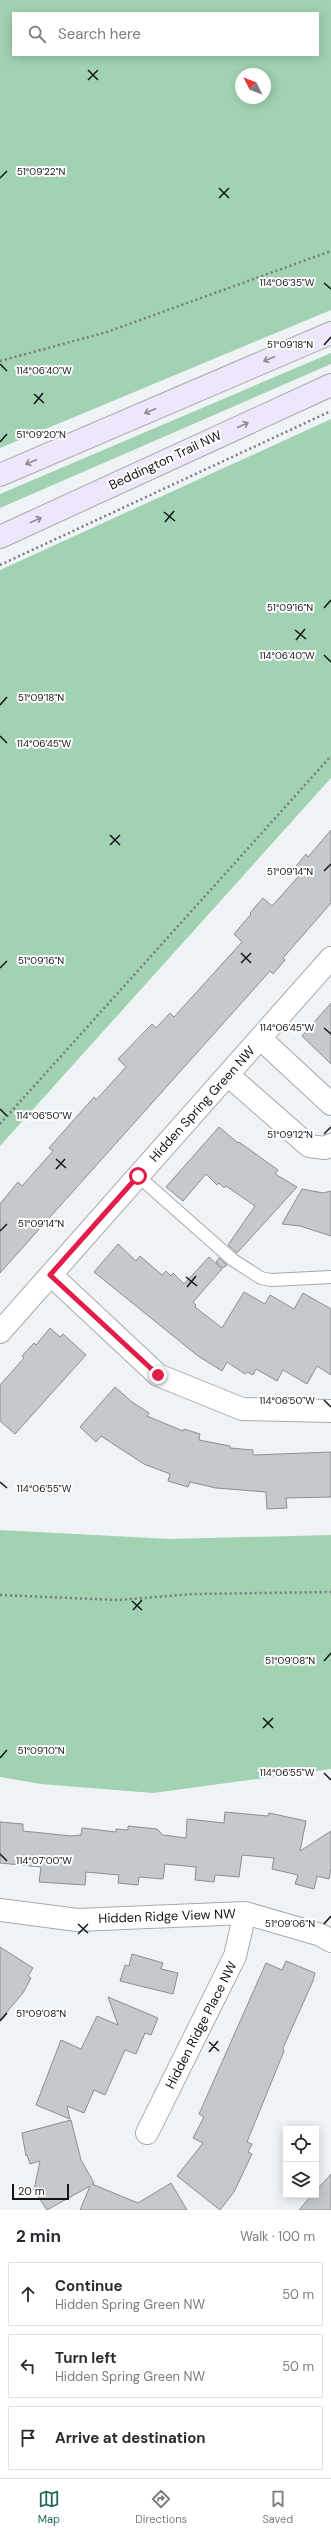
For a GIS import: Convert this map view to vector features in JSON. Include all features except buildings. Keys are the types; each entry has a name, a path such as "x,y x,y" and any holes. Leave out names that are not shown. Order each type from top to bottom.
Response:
{"main road":[{"path":"0,475 331,333"},
{"name":"Beddington Trail NW","path":"0,537 331,385"}],"street":[{"name":"Hidden Spring Green NW","path":"0,1332 261,1039 331,958"},
{"path":"261,1039 331,1104"},
{"path":"228,1075 309,1146 325,1148 331,1145"},
{"path":"50,1275 158,1375 242,1410 331,1411"},
{"name":"Hidden Ridge View NW","path":"0,1910 77,1920 244,1913 321,1935 331,1941"},
{"name":"Hidden Ridge Place NW","path":"147,2133 236,1956 244,1913"}],"lane":[{"path":"138,1176 233,1260 260,1278 271,1280 331,1278"}],"path":[{"path":"0,361 107,332 331,251"},
{"path":"0,566 331,411"},
{"path":"0,1124 331,756"},
{"path":"0,1595 118,1600 194,1594 331,1592"}],"green space":[{"path":"0,0 331,0 331,310 0,448"},
{"path":"331,353 331,364 0,508 0,494"},
{"path":"331,419 331,778 0,1146 0,570"},
{"path":"0,1530 170,1539 331,1535 331,1769 153,1793 41,1784 0,1777"}],"route":[{"path":"138,1176 50,1275 158,1375"}]}
